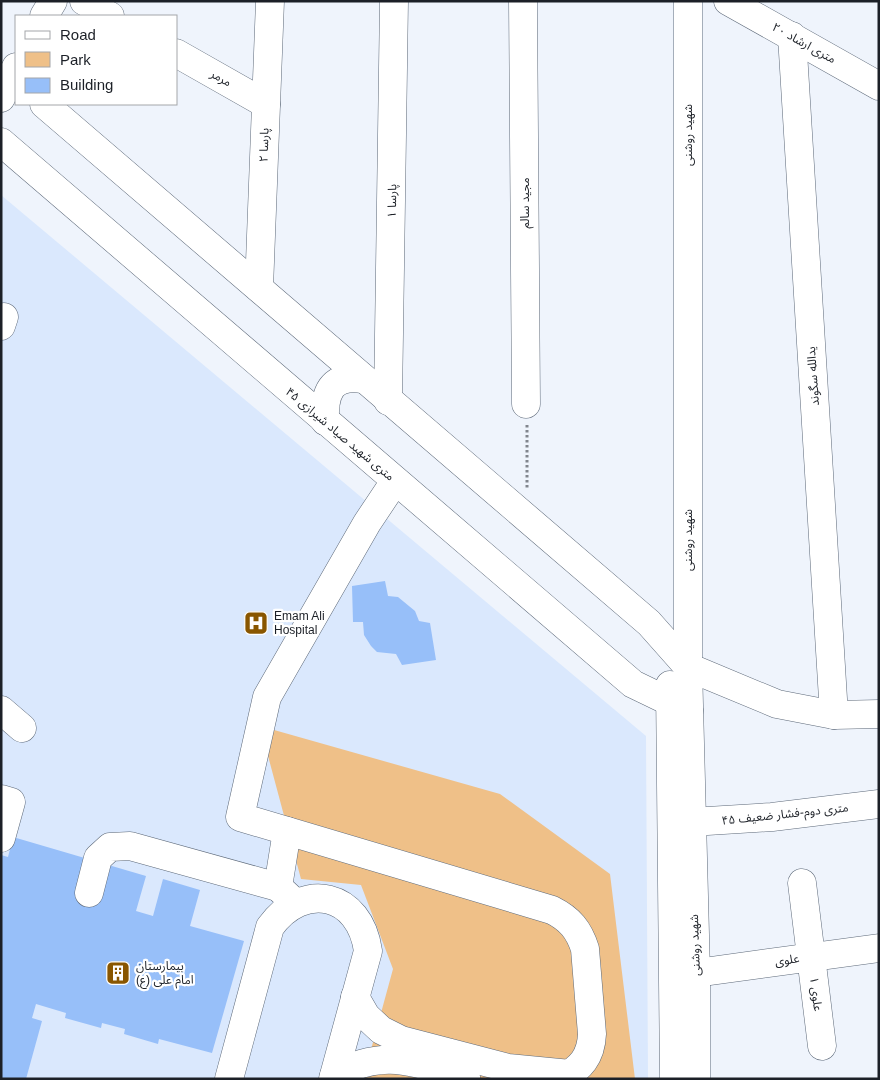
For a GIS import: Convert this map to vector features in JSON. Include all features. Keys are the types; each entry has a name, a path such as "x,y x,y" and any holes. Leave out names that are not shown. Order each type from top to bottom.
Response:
{"street":[{"path":"45,15 53,1"},
{"path":"84,1 108,15"},
{"name":"پارسا ۲","path":"259,288 270,1"},
{"name":"پارسا ۱","path":"388,401 394,1"},
{"name":"مجید سالم","path":"523,1 526,404"},
{"name":"شهید روشنی","path":"669,1 669,647 679,707 691,822 696,973 681,1078"},
{"name":"شهید روشنی","path":"681,1078 679,707 688,667 688,1"},
{"name":"۲۰ متری ارشاد","path":"728,1 879,86"},
{"name":"یدالله سگوند","path":"792,36 834,715"},
{"name":"مرمر","path":"178,54 266,104"},
{"path":"45,105 648,623 688,667 777,704 834,715 879,714"},
{"name":"۴۵ متری شهید صیاد شیرازی","path":"1,142 633,684 679,707"},
{"path":"325,421 325,399 328,390 343,379 350,377 362,379"},
{"path":"356,998 366,1016 381,1030 401,1040 508,1068 565,1076 580,1067 588,1058 592,1046 585,949 581,936 574,925 564,916 552,910 240,817 267,697 366,523 395,481"},
{"path":"1,710 22,728"},
{"path":"1,799 11,802 1,838"},
{"name":"۴۵ متری دوم-فشار ضعیف","path":"691,822 772,817 879,804"},
{"path":"230,1079 270,927 280,913 286,895 287,831"},
{"path":"89,892 98,858 110,847 130,846 286,895 329,900 345,907 358,918 366,934 368,951 333,1077"},
{"name":"علوی ۱","path":"802,883 822,1046"},
{"name":"علوی","path":"696,973 879,948"},
{"path":"333,1077 353,1065 368,1061 398,1059 474,1079"}],"path":[{"path":"526,404 527,519"}],"shaded area":[{"name":"Emam Ali Hospital","path":"1,195 646,736 648,1079 1,1079"}],"green space":[{"path":"260,726 500,794 610,874 635,1079 363,1079 393,969 361,885 301,879"}],"building":[{"path":"385,581 388,596 398,597 415,611 419,621 430,623 436,660 402,665 396,654 377,652 364,635 363,622 353,622 352,586"},
{"name":"بیمارستان امام علی (ع)","path":"13,837 146,876 136,911 153,916 163,879 200,890 190,926 244,941 212,1053 159,1039 158,1044 124,1034 125,1029 102,1023 101,1028 65,1018 66,1013 36,1004 32,1018 42,1021 26,1079 1,1079 1,855 8,857"}],"place":[{"name":"Emam Ali Hospital","path":"256,623"},
{"name":"بیمارستان امام علی (ع)","path":"118,973"}]}
